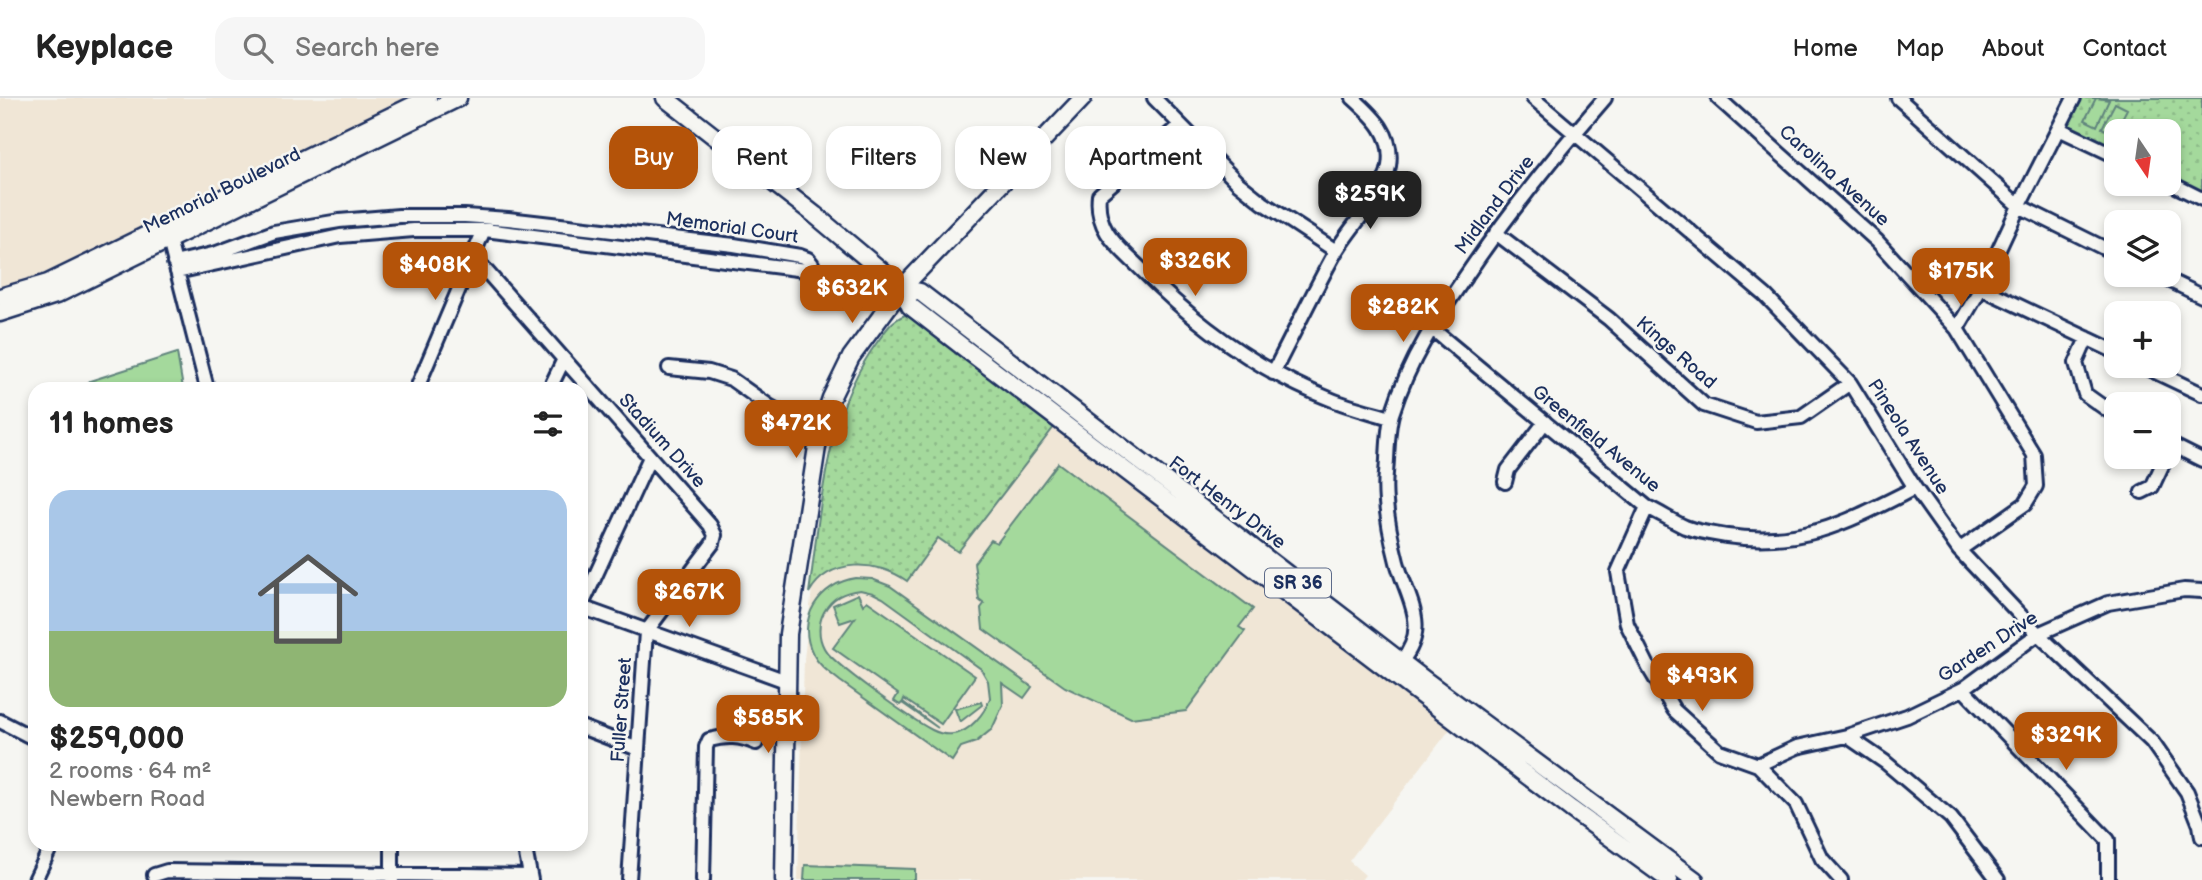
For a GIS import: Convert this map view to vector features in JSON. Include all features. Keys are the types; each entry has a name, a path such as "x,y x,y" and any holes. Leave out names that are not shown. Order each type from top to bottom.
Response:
{"main road":[{"name":"Memorial Boulevard","path":"269,183 428,98"},
{"name":"Memorial Boulevard","path":"2,297 48,284 167,233 269,183 458,98"},
{"name":"Fort Henry Drive","path":"665,98 761,172 902,288 910,306 963,348 1560,802 1669,880"},
{"path":"784,880 786,681 792,597 820,434 831,398 845,369 902,288 1083,98"},
{"name":"Memorial Boulevard","path":"0,313 56,295 167,233"},
{"name":"Fort Henry Drive","path":"902,288 920,292 1401,662 1695,880"}],"street":[{"path":"1154,98 1238,183 1262,203 1336,251"},
{"path":"1273,373 1336,251 1385,179 1389,164 1385,130 1353,98"},
{"name":"Pineola Avenue","path":"1533,98 1765,295 1850,383 1915,488 1959,550 2038,634 2152,743 2187,792 2202,837"},
{"name":"Midland Drive","path":"1401,662 1410,651 1416,632 1416,616 1397,563 1385,482 1391,418 1404,380 1430,327 1496,233 1574,133 1605,98"},
{"name":"Carolina Avenue","path":"1718,98 1877,241 1957,329 2034,455 2036,486 2025,504 1959,550"},
{"path":"1898,98 2019,206 2104,248"},
{"path":"1957,329 1981,288 2074,98"},
{"path":"1180,125 1098,195 1097,206 1102,227 1192,318 1232,348 1273,373 1331,400 1391,418"},
{"path":"2059,129 2104,150"},
{"path":"2181,188 2202,199"},
{"name":"Memorial Court","path":"399,216 696,240 800,256 812,264 810,269 805,270 757,262 695,257 486,224 340,236 176,267 274,232 339,221 399,216"},
{"path":"339,221 340,236"},
{"path":"419,382 486,224"},
{"path":"167,233 205,382"},
{"name":"Kings Road","path":"1496,233 1609,319 1703,405 1756,422 1801,417 1850,383"},
{"path":"695,257 696,240"},
{"name":"Stadium Drive","path":"473,256 584,382"},
{"path":"2181,286 2202,296"},
{"path":"1981,288 2104,346"},
{"name":"Greenfield Avenue","path":"1430,327 1647,507 1687,528 1752,540 1791,538 1821,531 1860,516 1915,488"},
{"path":"2087,338 2076,363 2085,394 2104,407"},
{"path":"553,382 564,359"},
{"path":"669,368 709,372 731,379 775,410 820,434"},
{"path":"2168,378 2202,394"},
{"name":"Stadium Drive","path":"588,386 710,525"},
{"path":"1505,482 1508,470 1545,422"},
{"path":"2181,453 2202,460"},
{"path":"588,592 650,457"},
{"path":"2142,492 2152,487 2160,469"},
{"path":"1647,507 1618,572 1627,624 1649,668 1674,709 1720,751 1758,765 1796,804 1822,859 1841,880"},
{"name":"Fuller Street","path":"629,880 646,632 713,543 715,535 710,525"},
{"name":"Garden Drive","path":"1758,765 1797,747 1847,736 1907,716 1963,689 2038,634 2108,603 2184,590 2202,591"},
{"path":"588,610 786,681"},
{"path":"1963,689 2108,840 2108,880"},
{"path":"0,721 28,735"},
{"path":"588,730 638,749"},
{"path":"703,880 706,747 709,740 720,737 739,736 756,743"},
{"path":"1847,736 1885,762 1951,818 1998,880"},
{"path":"35,880 49,851"},
{"path":"392,851 392,876"},
{"path":"155,875 167,871 531,878 525,851"}],"shaded area":[{"path":"0,98 406,98 33,281 0,292"},
{"path":"1054,427 1451,728 1349,861 1365,875 1361,880 798,880 804,659 812,589 827,573 854,565 869,565 897,574 938,538 958,552"}],"green space":[{"path":"2082,98 2202,98 2202,192 2181,182 2181,119 2104,119 2104,143 2068,126"},
{"path":"2096,98 2109,100 2097,126 2085,120"},
{"path":"2115,103 2127,109 2122,119 2107,119"},
{"path":"905,315 916,320 1054,427 958,552 938,538 907,581 882,569 855,566 829,573 818,581 809,593 828,462 847,398 860,369 878,341 893,323"},
{"path":"177,353 182,382 89,382"},
{"path":"1058,463 1253,609 1239,627 1245,631 1186,711 1131,718 1065,687 983,629 981,608 984,604 979,600 974,563 991,540 997,543"},
{"path":"872,579 890,586 1032,687 1024,698 1002,683 1003,705 992,729 976,742 961,747 952,761 840,681 815,658 808,641 809,616 822,595 843,581","holes":["854,591 873,593 981,669 988,681 990,698 980,716 965,730 950,734 932,730 857,678 824,648 820,625 822,616 831,603 839,596"]},
{"path":"858,594 863,605 867,601 975,676 941,724 904,699 903,702 938,728 902,703 900,705 894,701 898,694 833,648 855,618 840,623 833,605"},
{"path":"981,702 982,705 960,722 955,709"},
{"path":"805,865 915,869 915,880 804,880"}]}
